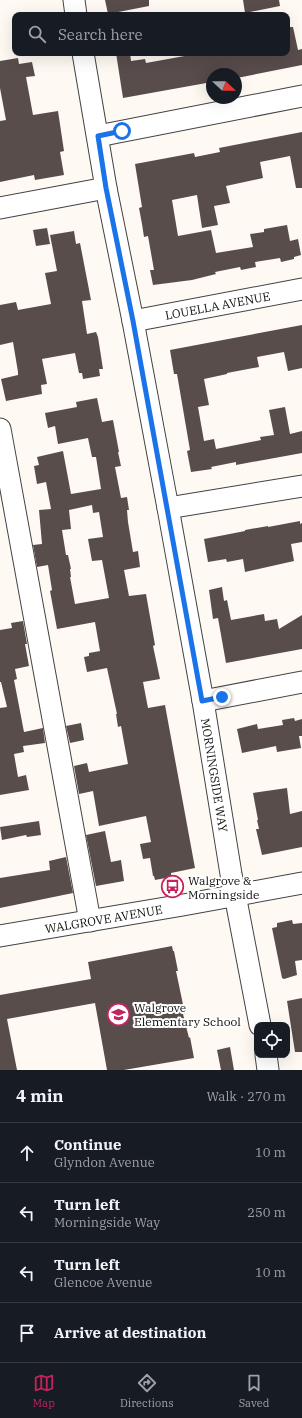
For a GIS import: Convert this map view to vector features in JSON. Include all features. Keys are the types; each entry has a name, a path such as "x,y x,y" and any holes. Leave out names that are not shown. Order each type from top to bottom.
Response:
{"street":[{"path":"74,0 76,12"},
{"name":"MORNINGSIDE WAY","path":"84,56 106,188 133,321 168,508 259,1022"},
{"path":"98,136 302,96"},
{"path":"0,208 106,188"},
{"name":"LOUELLA AVENUE","path":"133,321 302,289"},
{"path":"0,429 90,921"},
{"path":"168,508 302,486"},
{"path":"202,701 302,682"},
{"name":"WALGROVE AVENUE","path":"0,936 236,896 302,883"},
{"path":"266,1058 268,1070"}],"building":[{"path":"105,0 149,0 149,6 118,12 108,12"},
{"path":"243,0 279,0 280,6 245,12"},
{"path":"290,27 293,27 298,50 302,49 302,65 242,77 242,68 206,68 206,83 123,98 116,56 130,56 131,61 145,59 146,63 184,56 290,56"},
{"path":"18,58 19,64 32,62 35,76 26,77 33,115 58,111 64,151 60,152 64,175 35,180 34,175 0,182 0,121 6,120 0,88 0,61"},
{"path":"302,132 302,188 296,188 290,156 260,162 263,178 226,186 230,203 214,206 218,225 202,228 197,195 172,200 178,236 211,230 216,253 253,247 250,234 264,232 264,229 287,225 290,241 298,239 301,255 294,257 294,259 281,262 280,258 255,262 256,267 241,270 240,267 215,272 216,274 192,280 153,285 150,270 154,270 148,236 144,237 139,208 142,207 135,164 194,153 195,157 220,152 219,148"},
{"path":"47,228 50,244 36,246 33,230"},
{"path":"74,231 76,244 80,243 91,300 82,301 87,334 96,332 103,369 99,369 100,376 83,379 82,373 79,373 75,353 42,359 47,384 41,385 42,394 6,401 1,379 18,375 18,372 13,342 0,345 0,305 16,302 18,310 51,304 45,273 57,271 50,235"},
{"path":"302,325 302,368 288,371 284,352 257,357 259,367 204,379 209,405 198,407 204,441 214,439 216,449 261,440 260,437 274,435 269,410 285,407 290,434 302,431 302,453 236,465 236,462 211,467 212,469 191,472 187,451 190,450 177,374 174,374 170,350"},
{"path":"97,398 102,422 113,420 121,466 115,467 121,498 127,497 129,510 127,510 128,522 133,552 138,551 140,567 124,570 129,596 146,594 155,645 153,646 160,679 143,682 148,708 165,705 195,868 171,873 171,877 155,880 150,858 143,859 140,844 151,842 146,816 99,826 93,791 79,794 74,766 87,763 89,772 128,764 121,726 118,727 117,714 107,668 87,672 84,657 89,656 89,653 100,651 95,622 57,629 50,591 52,590 48,565 37,567 33,545 42,544 39,510 51,509 46,482 37,484 34,466 39,465 37,457 63,451 71,494 101,489 96,457 92,457 88,438 58,444 55,426 48,428 45,413 77,407 76,402","holes":["92,505 93,513 99,512 103,537 88,539 92,561 102,560 109,598 75,604 70,577 71,569 68,555 66,555 62,530 71,529 69,510"]},
{"path":"300,521 300,524 302,523 302,542 291,544 294,561 245,572 243,559 227,562 226,559 208,562 204,539 245,530"},
{"path":"222,587 224,601 227,600 231,620 264,614 265,621 277,619 279,629 302,615 302,649 226,663 218,618 213,619 209,590"},
{"path":"23,621 29,666 15,669 17,679 14,680 24,732 43,728 45,743 23,746 24,752 14,754 18,777 26,775 29,790 0,795 0,708 7,707 0,682 0,630 12,628 11,623"},
{"path":"294,718 295,721 302,719 302,736 299,736 301,748 277,752 276,746 242,753 237,729 257,724 258,729 283,725 282,720"},
{"path":"81,723 84,740 70,743 66,726"},
{"path":"287,788 290,814 302,811 302,847 262,855 256,829 259,829 253,793"},
{"path":"39,821 41,835 27,837 26,835 2,840 0,827"},
{"path":"105,831 111,862 121,860 124,881 96,886 86,835"},
{"path":"66,857 73,893 0,908 0,878 50,870 49,861"},
{"path":"292,920 293,924 302,923 302,960 295,961 297,975 284,979 282,978 272,928 277,927 277,923"},
{"path":"172,946 185,1014 183,1014 189,1038 190,1037 194,1058 124,1070 107,1070 95,1003 7,1019 17,1070 0,1070 0,995 91,979 88,962"},
{"path":"302,998 302,1052 295,1052 287,1001"},
{"path":"230,1047 234,1070 221,1070 217,1050"}],"place":[{"name":"Walgrove & Morningside","path":"173,887"},
{"name":"Walgrove Elementary School","path":"119,1014"}],"route":[{"path":"122,131 98,136 106,188 133,321 168,508 202,701 222,697"}]}
